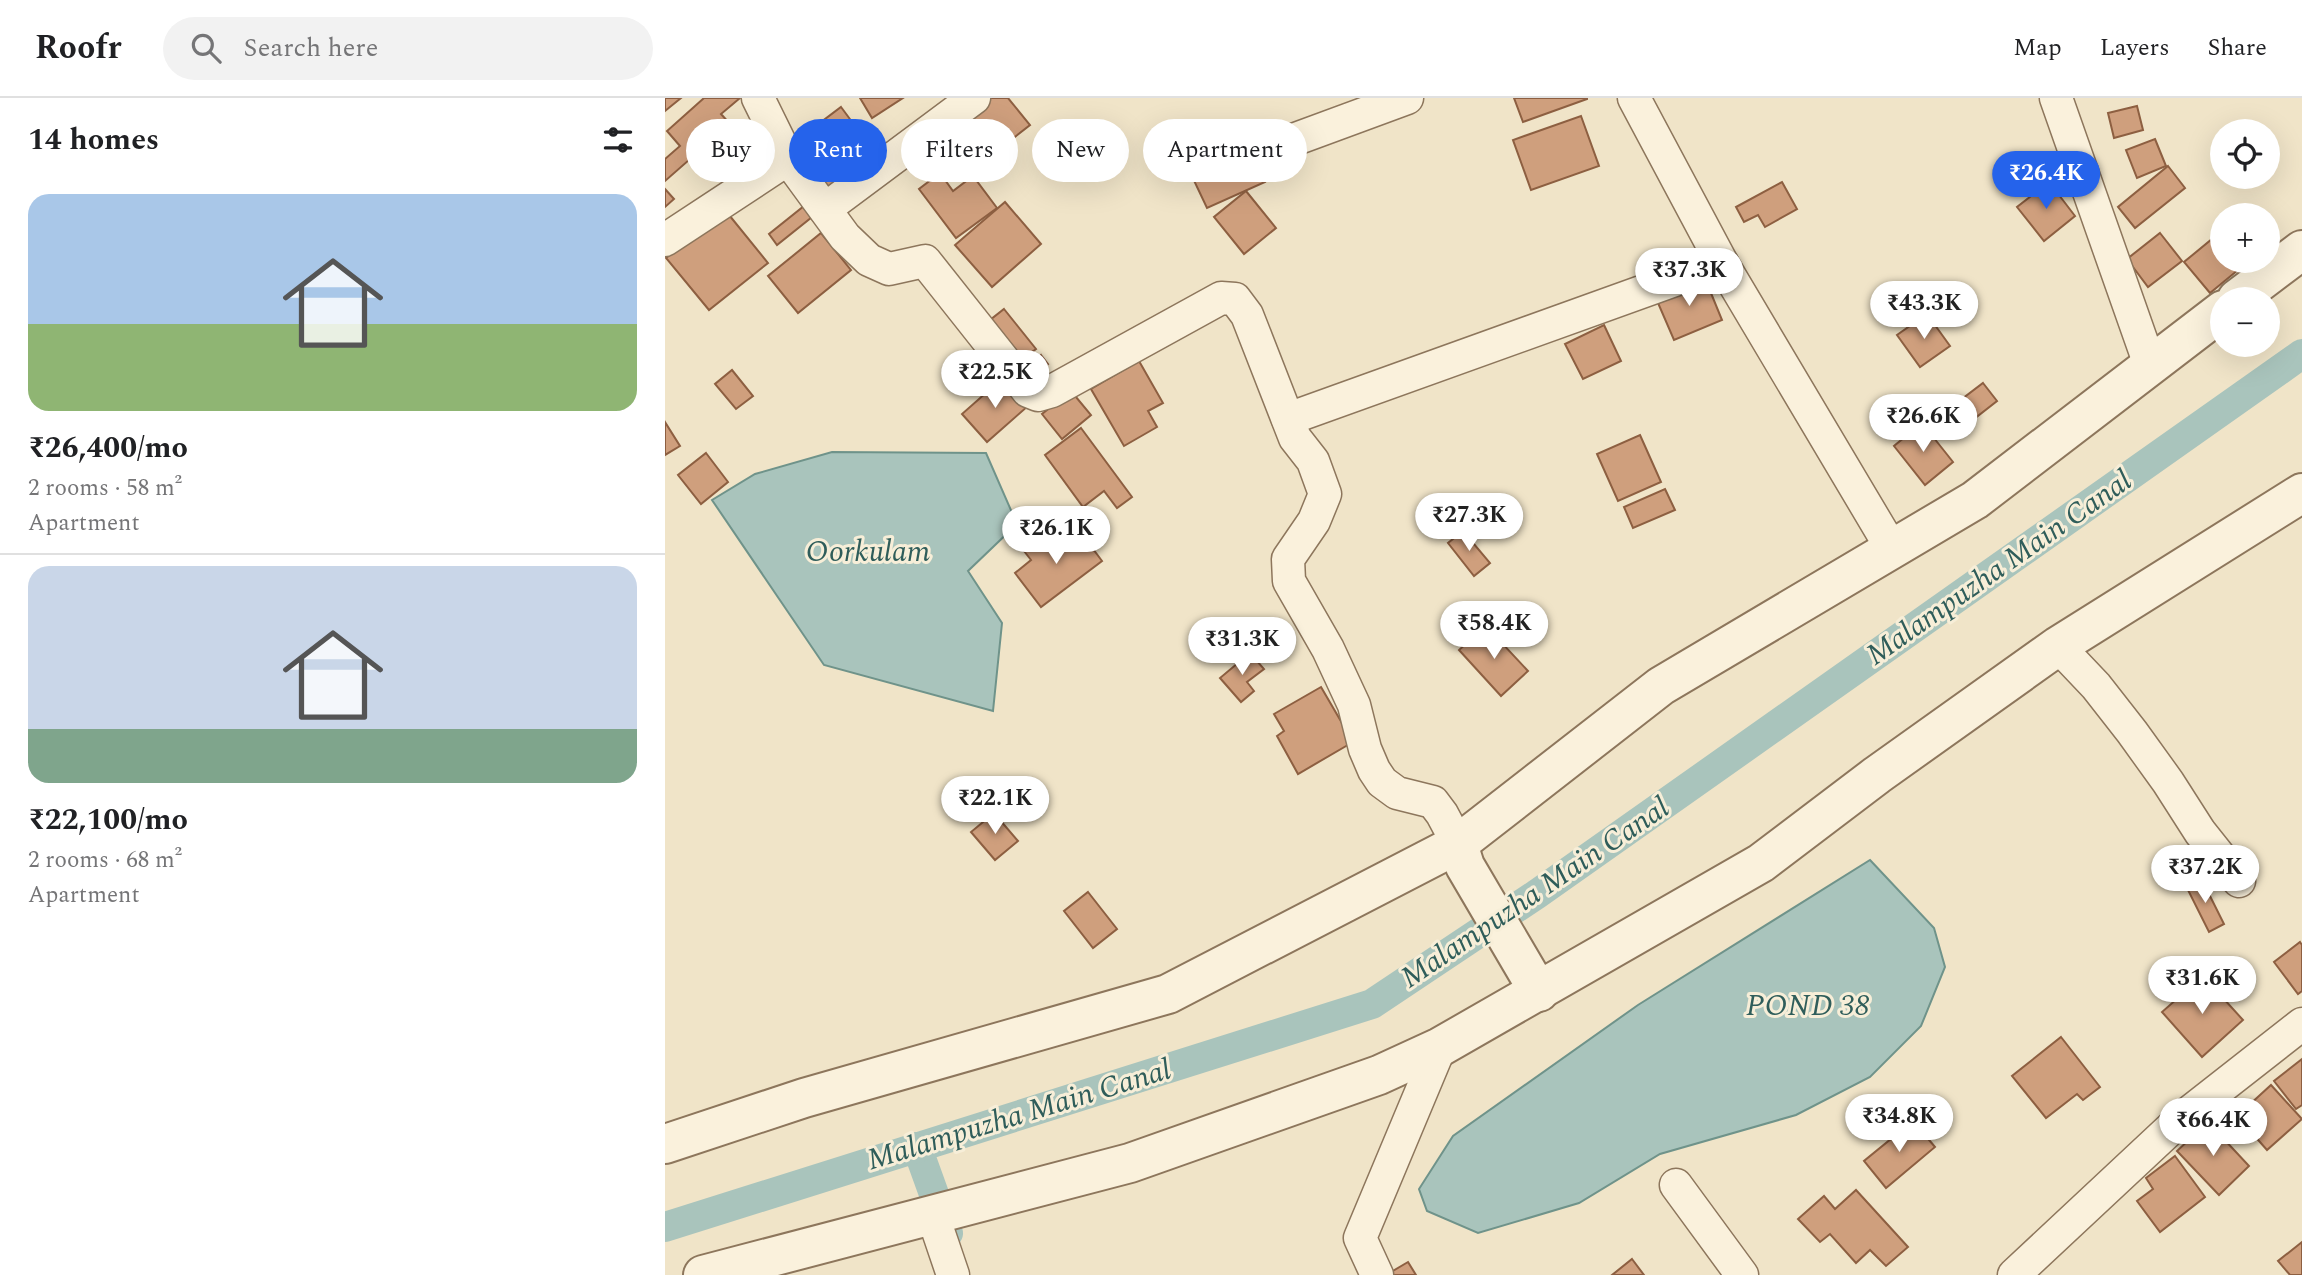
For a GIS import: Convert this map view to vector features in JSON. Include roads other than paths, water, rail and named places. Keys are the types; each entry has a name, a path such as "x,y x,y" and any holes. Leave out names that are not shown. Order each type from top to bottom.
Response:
{"street":[{"path":"758,98 788,159 845,237 869,260 889,269 925,261 1028,391 1038,395 1052,391 1221,298 1235,299 1247,315 1296,438 1313,461 1325,494 1314,521 1288,559 1289,581 1328,649 1354,705 1365,749 1374,771 1382,782 1397,793 1433,802 1458,844 1474,883 1532,980"},
{"path":"825,209 974,98"},
{"path":"1307,135 1407,98"},
{"path":"1634,98 1722,263 1892,549"},
{"path":"2056,98 2150,365"},
{"path":"665,240 788,159"},
{"path":"2253,287 2302,250"},
{"path":"1288,419 1722,263"},
{"path":"665,1144 804,1098 1168,995 1458,844 1661,686 1975,500 2210,320"},
{"path":"702,1275 1130,1163 1379,1075 1440,1047 1532,980 1761,863 1877,775 2058,646 2302,493"},
{"path":"2058,646 2096,686 2132,732 2200,832 2239,881"},
{"path":"2014,1275 2182,1118 2302,1024"},
{"path":"1377,1275 1360,1238 1440,1047"},
{"path":"1676,1185 1742,1275"},
{"path":"949,1212 953,1275"}],"water":[{"name":"Oorkulam","path":"832,452 986,453 1017,524 968,571 1002,623 993,711 824,665 712,500 755,474"},
{"name":"POND 38","path":"1870,860 1934,928 1945,967 1921,1026 1870,1077 1796,1115 1660,1154 1579,1203 1478,1233 1427,1211 1419,1189 1453,1136 1638,1005"}],"waterway":[{"name":"Malampuzha Main Canal","path":"665,1227 1372,1004 1537,894 2302,354"},
{"path":"917,1147 948,1233"}]}
